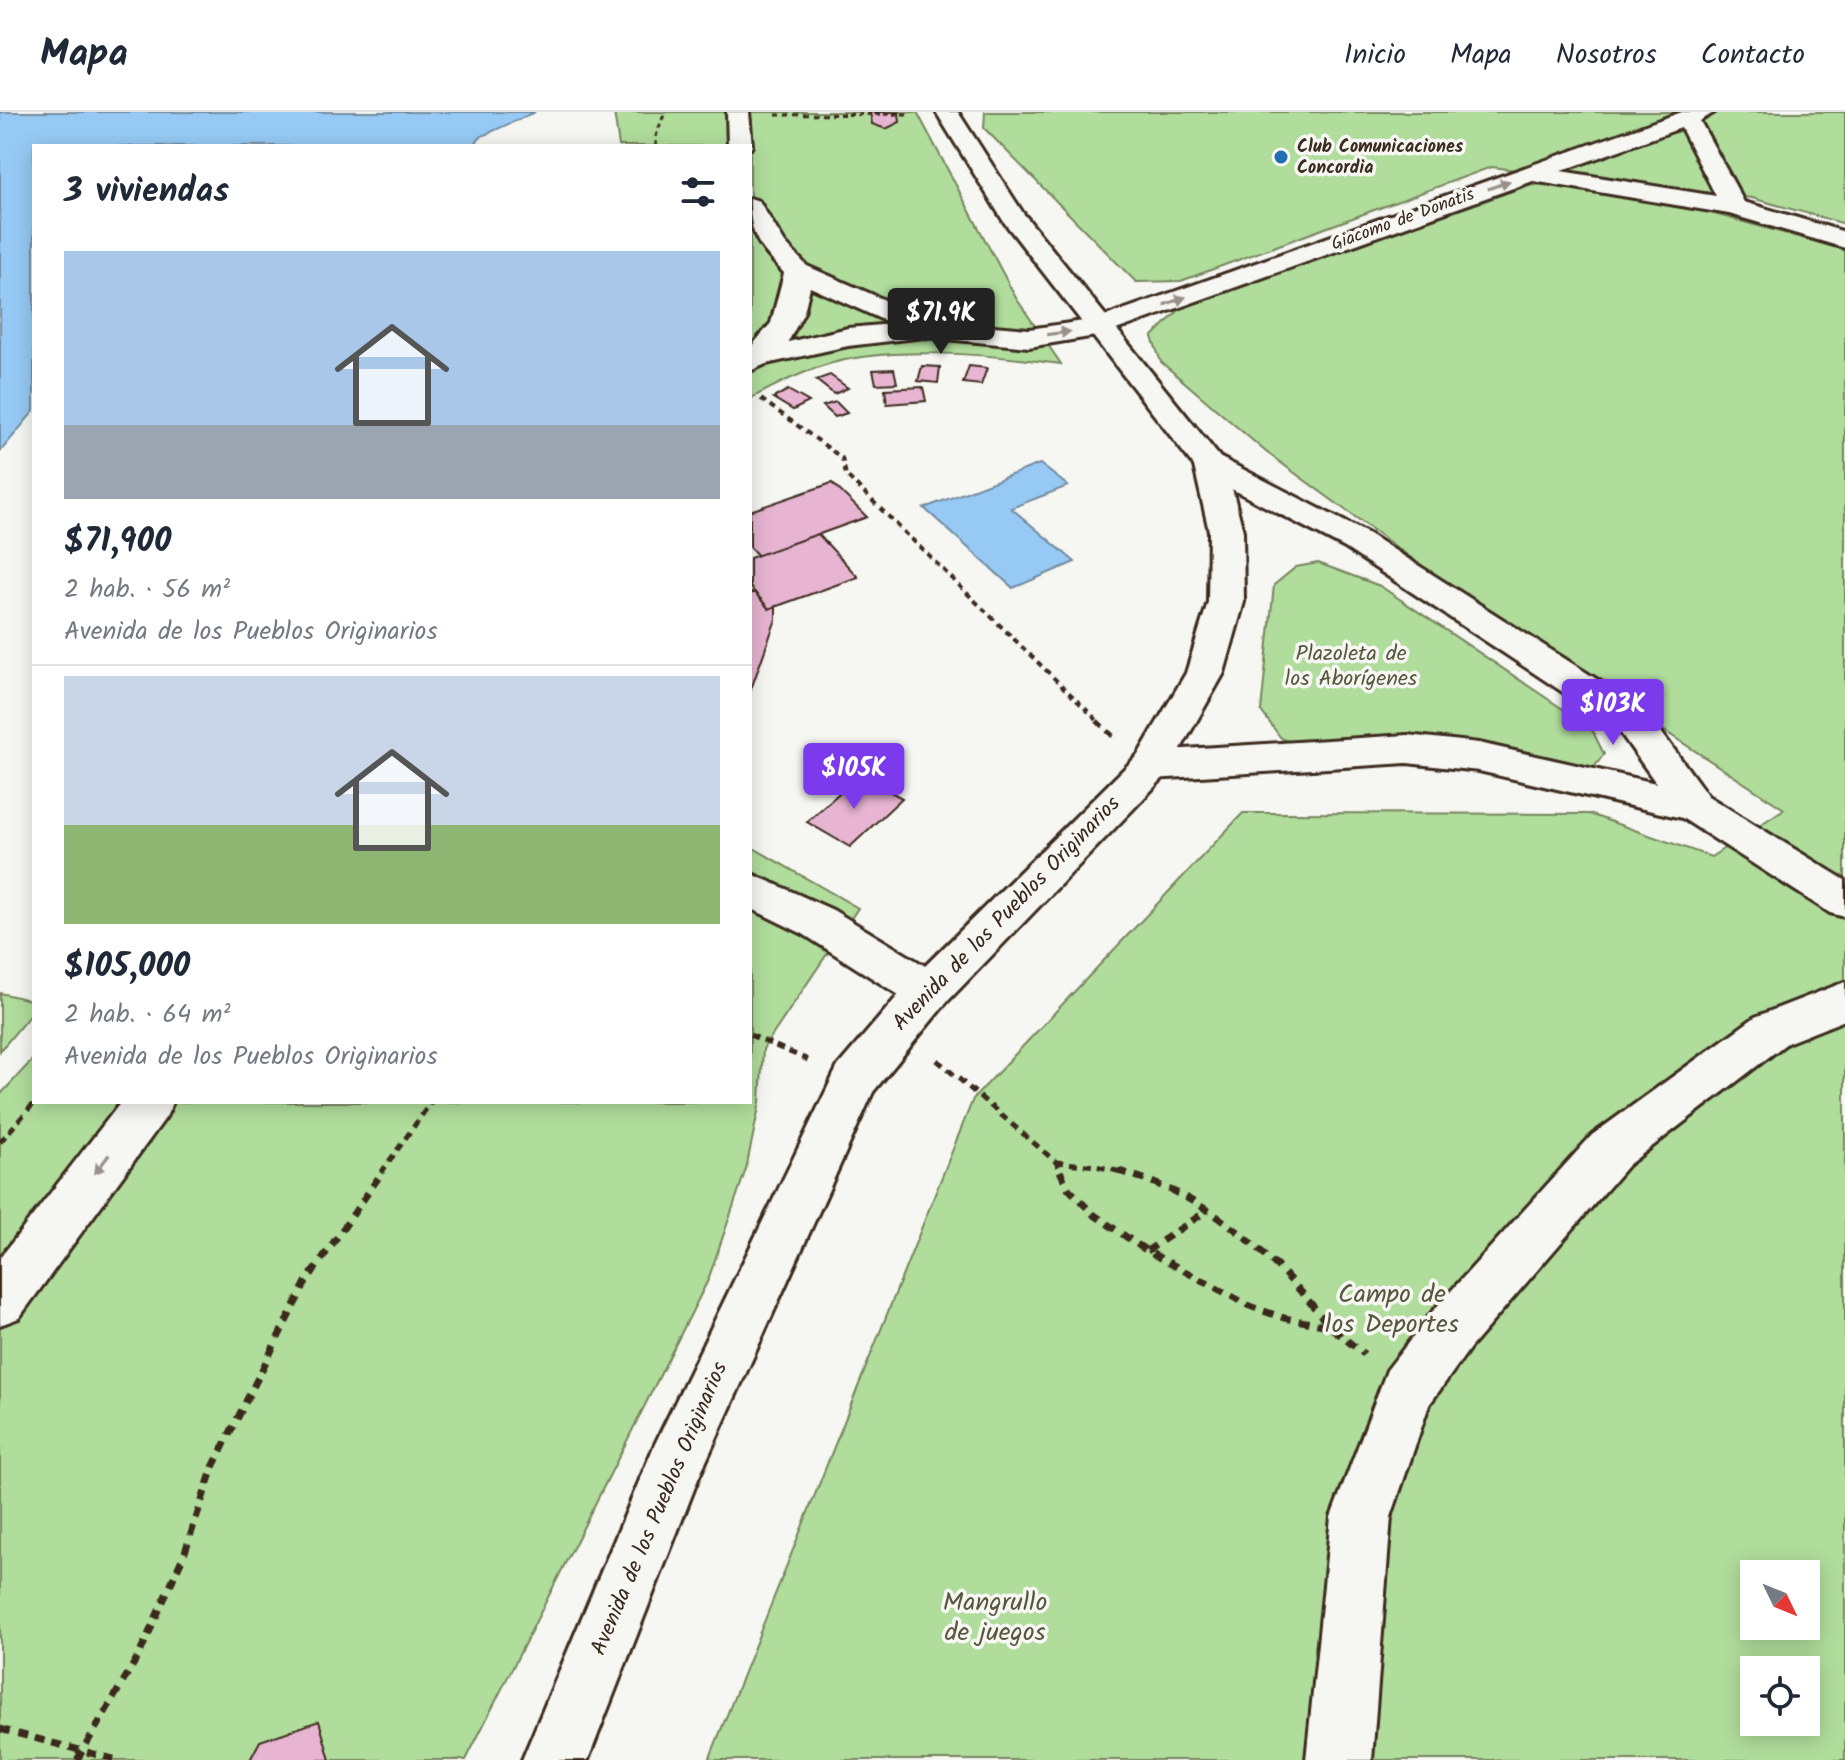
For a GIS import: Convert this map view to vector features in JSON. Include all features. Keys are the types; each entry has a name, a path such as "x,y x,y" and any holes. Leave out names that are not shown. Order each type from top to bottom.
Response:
{"street":[{"name":"Avenida de los Pueblos Originarios","path":"555,1760 674,1466 855,1080 929,991 1148,768 1205,673 1226,602 1226,531 1210,465 1013,217 947,113"},
{"path":"738,114 740,144"},
{"path":"1696,115 1734,207"},
{"name":"Giacomo de Donatis","path":"928,329 1029,338 1102,327 1696,115"},
{"path":"1532,174 1734,207 1845,240"},
{"path":"752,209 774,247 798,272 928,329"},
{"path":"754,360 782,332 789,318 795,304 798,272"},
{"path":"754,360 848,337 928,329"},
{"path":"1210,465 1357,541 1631,719 1694,806"},
{"path":"1148,768 1407,749 1479,757 1694,806 1845,901"},
{"path":"752,890 818,922 929,991"},
{"path":"1339,1760 1361,1517 1407,1389 1451,1330 1610,1150 1771,1030 1845,1000"},
{"path":"0,1300 147,1104"}],"path":[{"path":"656,144 665,112"},
{"path":"738,114 947,113"},
{"path":"757,395 842,458 846,475 1148,768"},
{"path":"897,1026 1056,1162 1068,1188 1093,1214 1147,1251 1252,1307 1284,1318 1329,1326"},
{"path":"752,1036 855,1080"},
{"path":"0,1142 33,1104"},
{"path":"77,1760 140,1653 185,1552 213,1467 306,1282 430,1104"},
{"path":"1056,1162 1091,1163 1146,1178 1208,1210 1287,1273 1329,1326 1407,1389"},
{"path":"1147,1251 1208,1210"},
{"path":"0,1729 117,1760"}],"green space":[{"path":"614,112 917,112 1016,298 1061,364 940,353 877,355 822,366 752,398 752,144 619,144"},
{"path":"985,112 1845,112 1845,224 1752,198 1491,167 1181,281 1136,282 984,128"},
{"name":"Campo de los Deportes","path":"1545,184 1667,201 1845,250 1845,1760 709,1760 973,1099 1243,813 1589,814 1711,857 1784,809 1510,630 1266,452 1161,362 1152,337 1182,307 1527,186"},
{"name":"Plazoleta de los Aborígenes","path":"1318,563 1380,586 1591,728 1604,754 1593,769 1308,750 1281,738 1261,711 1274,585 1296,567"},
{"path":"752,847 858,908 763,1049 760,1102 746,1169 708,1280 466,1760 0,1760 0,1095 32,1060 32,1104 752,1104"},
{"path":"0,993 32,1001 32,1012 0,1051"}],"water":[{"path":"0,112 535,112 482,136 474,144 32,144 32,413 0,452"},
{"path":"1040,464 1068,486 1011,508 1075,562 1013,588 924,508"}],"building":[{"path":"870,112 899,112 900,122 886,129 872,124"},
{"path":"922,366 940,367 938,383 918,381"},
{"path":"969,366 987,368 981,385 963,383"},
{"path":"894,369 897,383 876,384 873,370"},
{"path":"830,375 848,388 834,394 816,380"},
{"path":"923,387 926,401 887,404 885,389"},
{"path":"788,390 809,402 793,410 773,398"},
{"path":"836,402 847,413 835,417 823,406"},
{"path":"832,483 867,517 758,556 752,549 752,510"},
{"path":"818,534 858,577 769,609 752,589 752,557"},
{"path":"752,593 769,609 776,606 776,619 752,686"},
{"path":"859,775 902,798 850,847 807,822"},
{"path":"319,1721 330,1760 250,1760 260,1741"}],"place":[{"name":"Club Comunicaciones Concordia","path":"1281,157"}],"park label":[{"name":"Mangrullo de juegos","path":"995,1618"}]}
